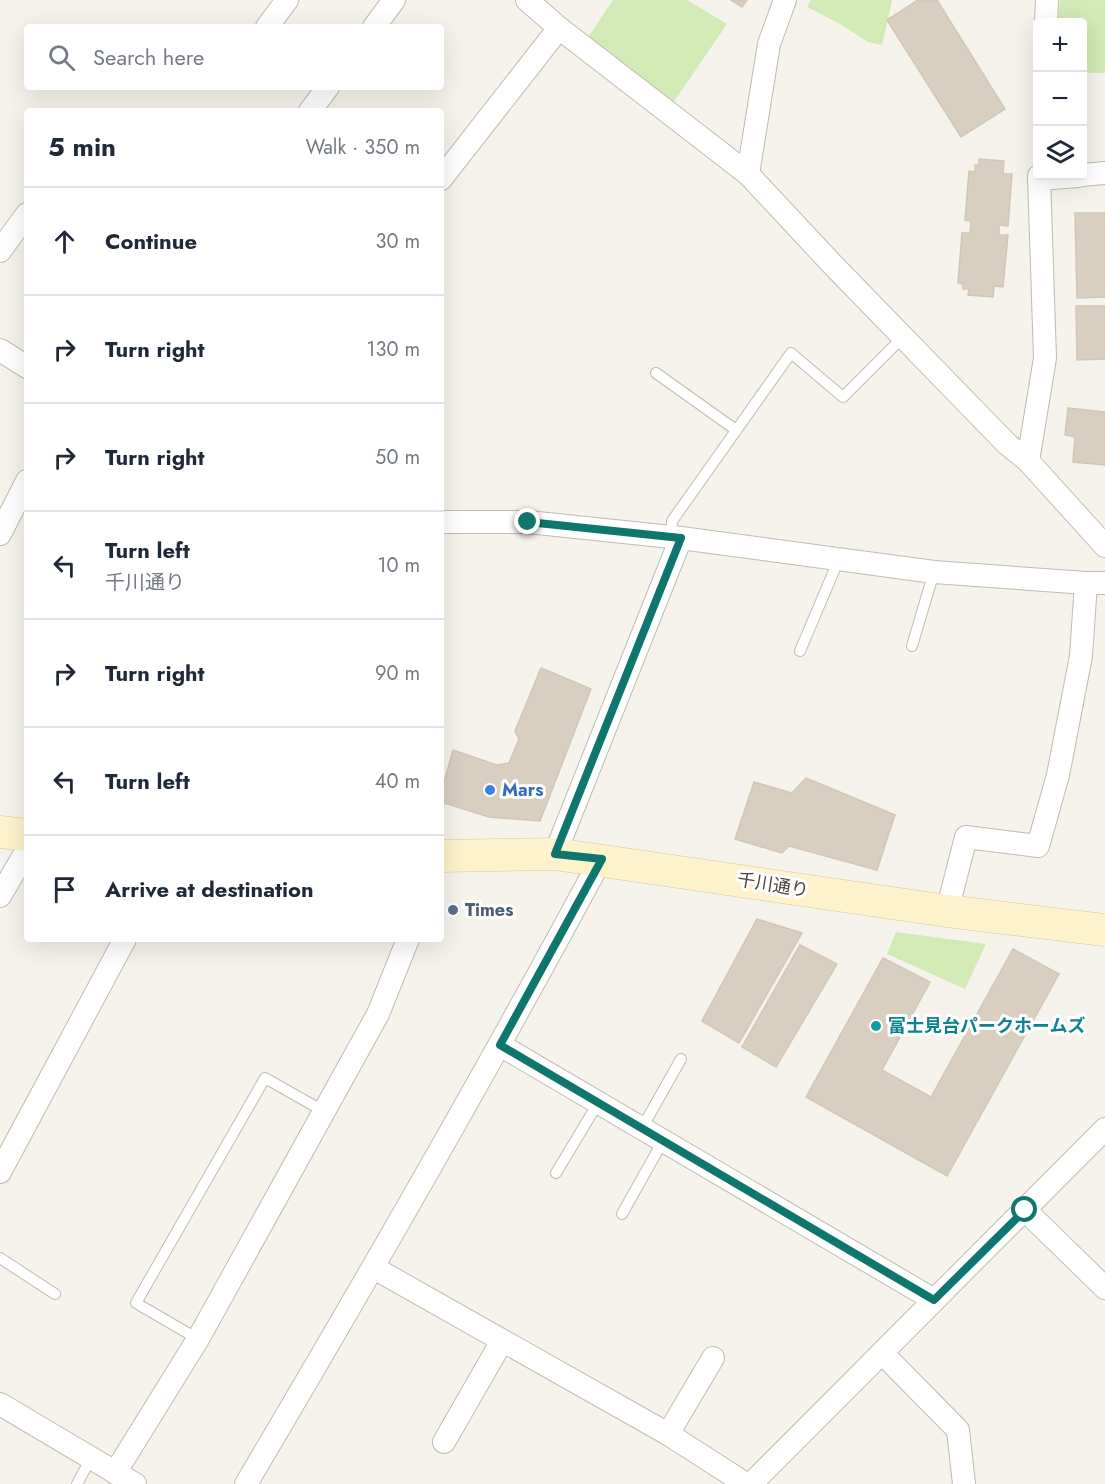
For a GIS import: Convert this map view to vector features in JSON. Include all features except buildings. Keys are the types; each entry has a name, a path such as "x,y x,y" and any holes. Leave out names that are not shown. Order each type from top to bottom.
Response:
{"main road":[{"path":"0,832 24,835"},
{"name":"千川通り","path":"444,856 555,854 602,859 947,911 1105,930"}],"street":[{"path":"269,24 287,0"},
{"path":"376,24 394,0"},
{"path":"526,0 748,174 903,337 1008,444 1028,461 1105,546"},
{"path":"748,174 769,44 785,0"},
{"path":"1046,18 1047,0"},
{"path":"444,175 559,28"},
{"path":"312,108 326,90"},
{"path":"1087,175 1105,173"},
{"path":"1028,461 1045,358 1039,180"},
{"path":"0,250 24,218"},
{"path":"0,350 24,364"},
{"path":"0,534 24,487"},
{"path":"444,522 528,522 676,537 934,572 1096,583 1058,775 1038,846 966,837 947,911"},
{"path":"555,854 676,537"},
{"path":"0,896 24,855"},
{"path":"246,1484 374,1268 602,859"},
{"path":"0,1172 123,942"},
{"path":"0,1404 125,1479 198,1339 378,1014 407,942"},
{"path":"500,1045 934,1300"},
{"path":"751,1484 1105,1129"},
{"path":"1025,1210 1105,1288"},
{"path":"374,1268 668,1434 746,1484"},
{"path":"444,1442 502,1341"},
{"path":"882,1353 958,1430 964,1484"},
{"path":"668,1434 713,1358"}],"lane":[{"path":"676,537 672,520 791,353 843,397 903,337"},
{"path":"656,373 736,429"},
{"path":"800,651 838,559"},
{"path":"912,646 934,572"},
{"path":"642,1128 681,1059"},
{"path":"198,1339 136,1303 265,1078 325,1112"},
{"path":"556,1173 598,1103"},
{"path":"622,1214 663,1141"},
{"path":"0,1258 55,1294"},
{"path":"77,1484 91,1458"}],"green space":[{"path":"613,0 687,0 727,24 673,103 587,39"},
{"path":"811,0 892,0 882,45 868,42 807,7"},
{"path":"1060,0 1105,0 1105,73 1087,73 1087,18 1058,18"},
{"path":"896,932 986,944 965,989 887,954"}],"place":[{"name":"Mars","path":"490,790"},
{"name":"Times","path":"453,910"},
{"name":"富士見台パークホームズ","path":"876,1026"}],"route":[{"path":"528,522 681,538 555,854 602,859 500,1045 934,1300 1025,1210"}]}
